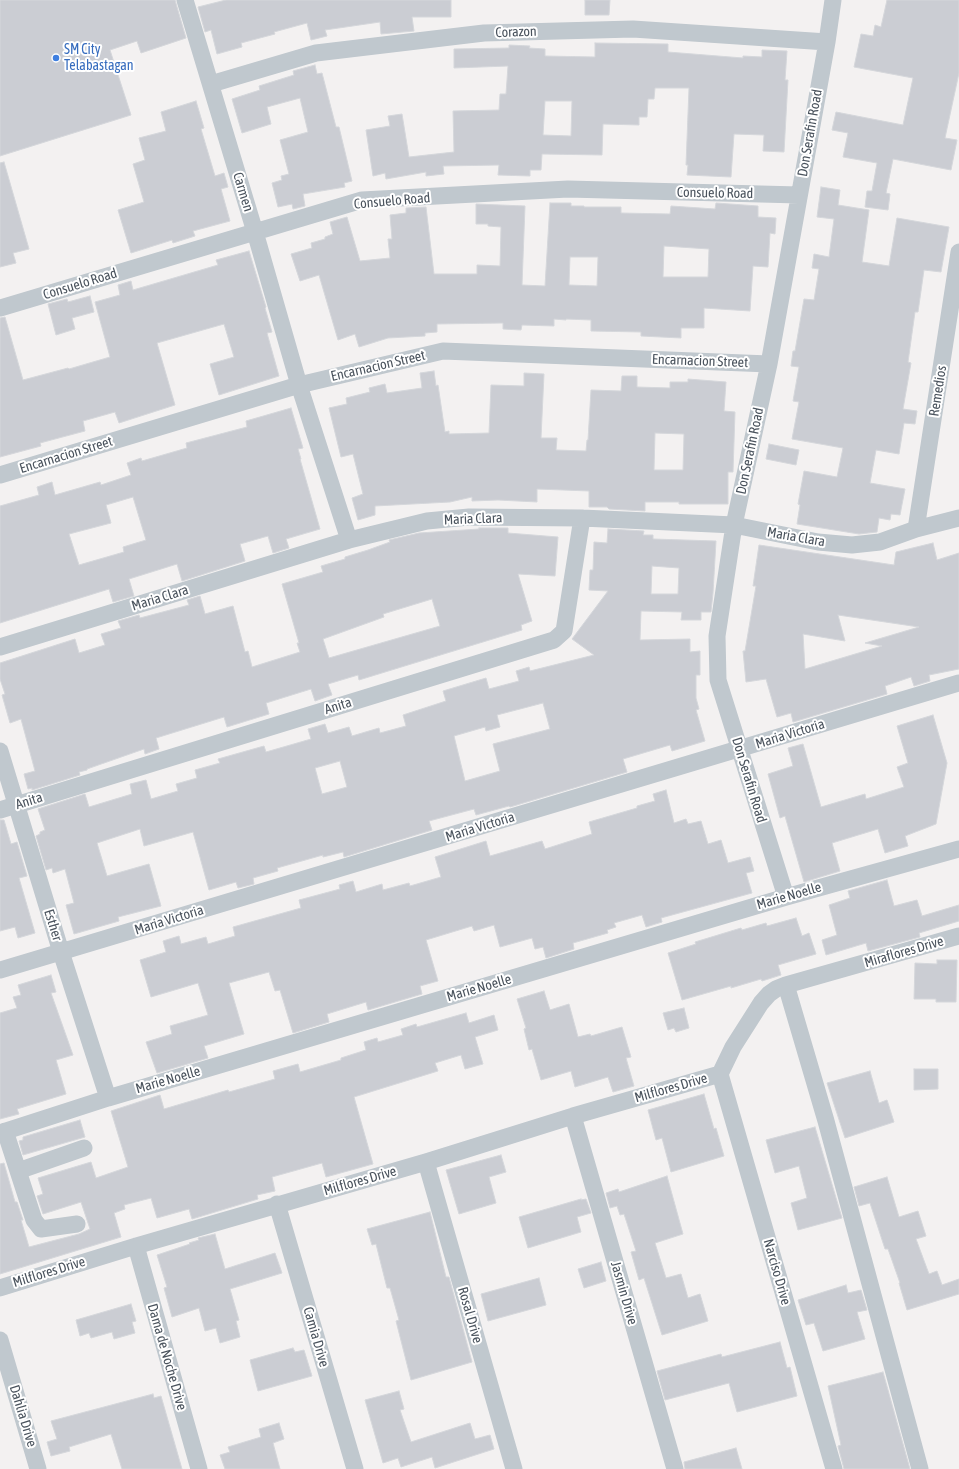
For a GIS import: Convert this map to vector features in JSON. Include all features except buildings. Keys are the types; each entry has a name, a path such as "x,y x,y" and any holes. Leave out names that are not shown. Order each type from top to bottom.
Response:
{"street":[{"name":"Carmen","path":"185,0 255,232 299,385 349,540"},
{"name":"Don Serafin Road","path":"786,897 718,680 717,636 734,525 769,364 827,42 833,0"},
{"name":"Corazon","path":"211,84 316,53 484,34 633,29 827,42"},
{"name":"Consuelo Road","path":"0,308 362,200 568,189 799,194"},
{"name":"Remedios","path":"916,529 959,252"},
{"name":"Encarnacion Street","path":"0,475 299,385 443,351 769,364"},
{"name":"Maria Clara","path":"0,647 349,540 427,521 470,517 582,518 734,525 818,542 852,545 880,542 916,529 959,518"},
{"name":"Anita","path":"0,810 554,640 564,631 582,518"},
{"name":"Maria Victoria","path":"0,970 740,750 959,683"},
{"name":"Esther","path":"0,751 61,952 108,1098"},
{"name":"Marie Noelle","path":"3,1132 108,1098 786,897 959,848"},
{"name":"Miraflores Drive","path":"720,1074 733,1046 761,1003 769,994 786,985 959,936"},
{"path":"786,985 826,1121 920,1469"},
{"name":"Milflores Drive","path":"0,1288 277,1204 426,1162 573,1116 720,1074"},
{"name":"Narciso Drive","path":"720,1074 834,1469"},
{"name":"Jasmin Drive","path":"573,1116 675,1469"},
{"path":"3,1132 34,1220 41,1229 78,1224"},
{"path":"18,1171 84,1148"},
{"name":"Rosal Drive","path":"426,1162 514,1469"},
{"name":"Camia Drive","path":"277,1204 355,1469"},
{"name":"Dama de Noche Drive","path":"136,1246 199,1469"},
{"name":"Dahlia Drive","path":"0,1340 38,1469"}],"place":[{"name":"SM City Telabastagan","path":"56,58"}]}
